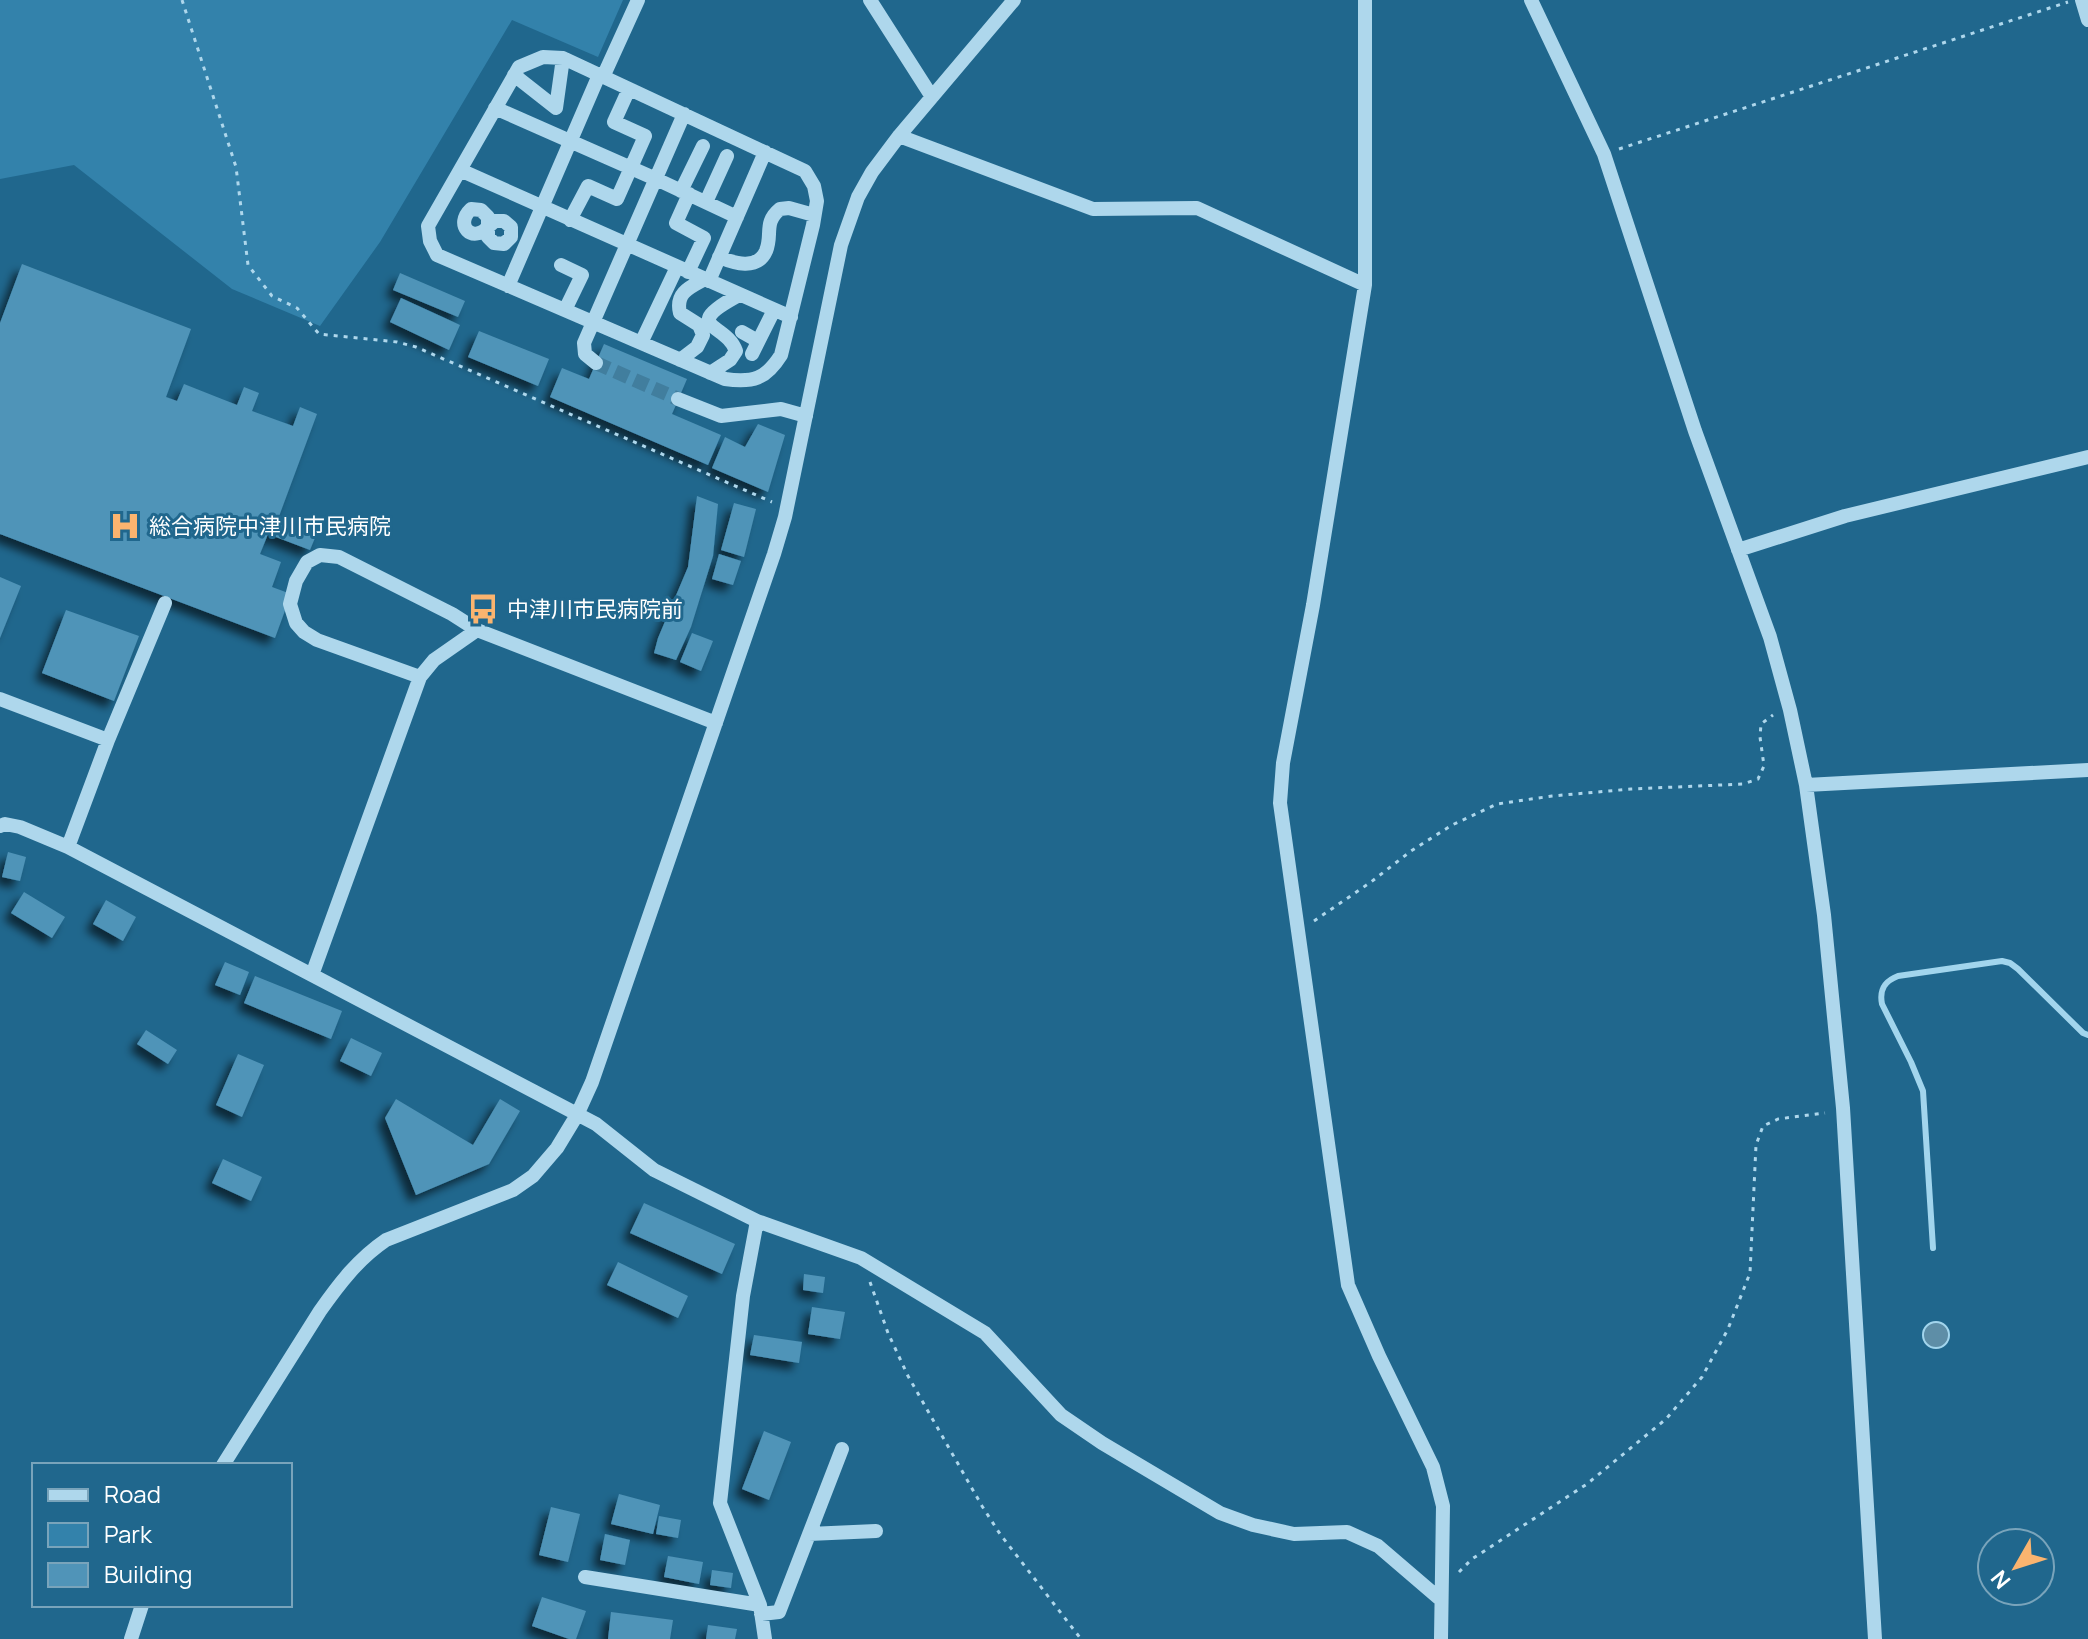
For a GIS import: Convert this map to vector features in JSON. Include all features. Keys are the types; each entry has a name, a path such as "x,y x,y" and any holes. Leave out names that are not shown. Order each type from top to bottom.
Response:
{"street":[{"path":"508,286 571,141 638,0"},
{"path":"870,0 932,97"},
{"path":"224,1463 320,1311 369,1252 386,1240 513,1190 533,1176 557,1148 577,1115 592,1082 774,554 787,509 841,245 858,197 899,136 1014,0"},
{"path":"1365,0 1365,285 1313,605 1283,763 1280,803 1348,1285 1433,1467 1443,1506 1441,1639"},
{"path":"1531,0 1604,154 1695,431 1770,637 1806,785 1824,915 1843,1108 1875,1639"},
{"path":"2082,0 2088,20"},
{"path":"543,57 563,58 805,171 814,186 817,201 781,355 771,371 743,382 725,379 437,255 430,241 428,226 519,67 543,57"},
{"path":"514,75 556,108 563,58"},
{"path":"570,220 588,186 617,199 645,136 614,122 629,89"},
{"path":"495,108 737,217"},
{"path":"596,363 585,354 584,343 684,114"},
{"path":"899,136 1093,209 1197,208 1365,285"},
{"path":"641,343 682,269 704,238 676,223 703,146"},
{"path":"680,360 697,347 703,335 699,325 680,313 678,304 681,295 707,280 765,152"},
{"path":"706,202 727,156"},
{"path":"460,170 791,317"},
{"path":"440,205 464,216 471,209 481,210 488,217 488,227"},
{"path":"719,257 738,264 748,264 759,258 766,252 769,222 780,209 789,208 814,215"},
{"path":"561,265 582,275 565,310"},
{"path":"710,373 730,360 736,351 734,343 713,327 711,314 716,307 739,295"},
{"path":"742,332 755,347 774,310"},
{"path":"678,399 721,416 781,409 806,416"},
{"path":"1738,550 1845,516 2088,457"},
{"path":"420,677 333,647 304,632 296,623 290,604 296,581 307,562 320,555 339,557 452,614 477,630 716,723"},
{"path":"68,847 165,603"},
{"path":"312,975 420,677 434,660 477,630"},
{"path":"0,699 108,740"},
{"path":"1806,785 2088,770"},
{"path":"2,822 68,847 596,1124 654,1170 757,1221 869,1262 985,1333 1061,1415 1220,1513 1253,1525 1294,1534 1347,1532 1378,1546 1442,1594"},
{"path":"757,1221 743,1296 720,1503 761,1610 765,1639"},
{"path":"585,1577 779,1612 842,1449"},
{"path":"809,1534 876,1531"},
{"path":"131,1639 141,1607"}],"path":[{"path":"182,0 236,167 248,265 272,296 297,308 319,334 397,342 416,347 787,509"},
{"path":"1604,154 2073,0"},
{"path":"1298,932 1421,844 1497,804 1631,789 1743,784 1758,779 1764,766 1761,724 1775,713 1790,710"},
{"path":"1442,1594 1472,1559 1587,1484 1666,1419 1702,1377 1728,1329 1750,1273 1756,1145 1763,1126 1778,1119 1843,1108"},
{"path":"869,1262 870,1283 888,1333 946,1445 1000,1534 1081,1639"}],"green space":[{"path":"0,0 623,0 598,57 512,20 380,242 320,326 232,289 74,165 0,179"}],"shaded area":[{"path":"1936,1322 1945,1326 1949,1335 1945,1344 1936,1348 1927,1344 1923,1335 1927,1326"}],"building":[{"path":"22,264 191,329 166,397 177,401 184,384 237,405 244,387 259,393 252,411 293,426 300,407 317,414 278,519 317,533 310,550 268,534 260,554 281,562 272,587 291,594 275,638 0,534 0,323"},
{"path":"400,273 465,301 458,317 393,290"},
{"path":"401,298 460,325 449,350 390,322"},
{"path":"479,331 549,359 538,386 468,357"},
{"path":"604,344 687,379 672,414 721,435 708,465 550,397 562,368 589,379"},
{"path":"758,424 785,435 768,492 712,468 725,437 745,447"},
{"path":"697,496 718,504 713,556 691,627 676,660 654,653 688,567"},
{"path":"734,503 756,509 744,557 721,550"},
{"path":"719,554 741,561 733,585 712,579"},
{"path":"0,577 21,586 0,638"},
{"path":"66,610 139,636 114,701 42,673"},
{"path":"692,633 713,641 701,671 680,662"},
{"path":"8,852 26,857 20,881 2,877"},
{"path":"24,892 65,917 52,938 11,913"},
{"path":"106,900 136,917 123,941 93,924"},
{"path":"225,962 249,972 240,995 215,985"},
{"path":"255,976 342,1011 331,1039 244,1003"},
{"path":"146,1030 177,1050 168,1064 137,1044"},
{"path":"351,1038 382,1053 371,1076 340,1061"},
{"path":"238,1054 264,1065 242,1117 216,1105"},
{"path":"396,1099 473,1145 500,1099 520,1111 489,1164 416,1195 385,1118"},
{"path":"223,1159 262,1177 251,1201 212,1183"},
{"path":"644,1203 735,1244 722,1274 630,1233"},
{"path":"618,1262 688,1296 678,1318 607,1285"},
{"path":"804,1274 825,1277 823,1293 803,1290"},
{"path":"812,1307 845,1312 840,1339 808,1334"},
{"path":"754,1335 802,1342 799,1363 750,1355"},
{"path":"764,1431 791,1442 769,1500 742,1489"},
{"path":"619,1494 660,1505 653,1534 611,1524"},
{"path":"551,1507 580,1514 568,1562 539,1555"},
{"path":"659,1516 681,1520 678,1538 656,1534"},
{"path":"605,1534 630,1540 625,1565 600,1560"},
{"path":"668,1556 703,1562 699,1584 664,1577"},
{"path":"712,1570 733,1573 731,1588 710,1585"},
{"path":"542,1597 586,1611 576,1639 532,1626"},
{"path":"611,1612 673,1620 670,1639 608,1639"},
{"path":"708,1625 737,1629 735,1639 706,1639"}],"waterway":[{"path":"1933,1248 1923,1091 1882,1004 1884,986 1898,976 2002,961 2018,969 2088,1035"}],"tunnel":[{"path":"596,363 678,399"}],"place":[{"name":"総合病院中津川市民病院","path":"125,526"},
{"name":"中津川市民病院前","path":"483,609"}]}
